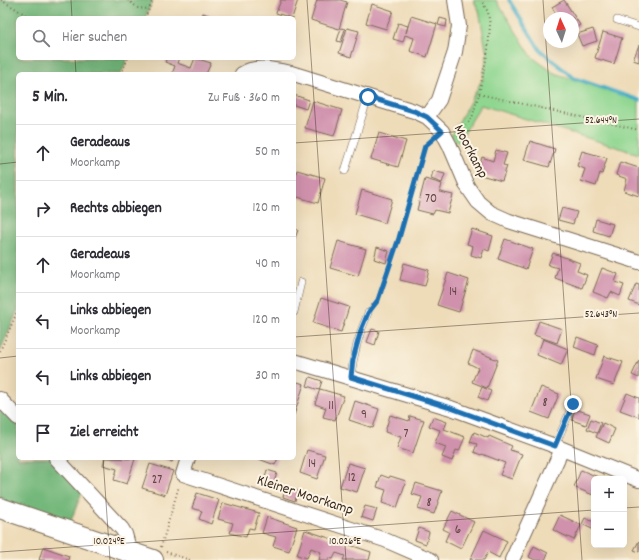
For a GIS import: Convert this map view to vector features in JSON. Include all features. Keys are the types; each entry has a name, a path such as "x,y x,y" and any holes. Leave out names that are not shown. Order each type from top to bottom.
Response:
{"main road":[{"path":"0,508 130,552 156,555"}],"street":[{"path":"427,117 439,100 455,52 459,26 455,0"},
{"name":"Moorkamp","path":"245,72 258,69 271,69 285,72"},
{"name":"Moorkamp","path":"296,75 414,111 427,117 442,131 467,186 478,202 491,213 509,222 639,262"},
{"path":"296,362 451,408 559,447 639,480"},
{"path":"0,399 16,416"},
{"path":"512,560 559,447"},
{"path":"58,460 122,529 130,552"},
{"path":"183,474 187,460"},
{"name":"Kleiner Moorkamp","path":"183,474 385,540 431,560"}],"lane":[{"path":"617,20 639,27"},
{"path":"345,170 368,97"},
{"path":"296,303 301,282"},
{"path":"351,377 353,359 361,330 368,313"},
{"path":"559,447 573,404"}],"path":[{"path":"1,0 28,16"},
{"path":"128,0 138,8 149,9"},
{"path":"146,16 153,0"},
{"path":"450,146 472,118 479,94 488,50 490,26 488,12 481,0"},
{"path":"122,72 127,60"},
{"path":"479,94 639,130"},
{"path":"368,313 378,300 399,238 425,146 442,131"},
{"path":"0,351 16,315"},
{"path":"156,555 183,474"}],"green space":[{"path":"0,0 153,0 146,16 16,16 16,60 127,60 122,72 16,72 16,315 0,351"},
{"path":"473,0 496,0 532,57 554,73 639,101 639,154 481,105 458,143 451,136 483,78 487,55 479,10"},
{"path":"0,399 16,416 16,460 58,460 84,487 67,531 0,508"}],"building":[{"path":"281,0 298,0 293,16 286,16 276,13"},
{"path":"317,0 340,0 347,2 339,29 311,20"},
{"path":"564,0 572,12 555,12 552,7"},
{"path":"372,4 393,11 386,29 366,23"},
{"path":"203,13 211,16 202,16"},
{"path":"411,16 437,24 427,57 410,51 414,38 405,35 403,42 393,39 398,23 408,26 406,33"},
{"path":"440,18 447,20 446,27 438,25"},
{"path":"341,28 345,29 341,42 337,41"},
{"path":"347,28 359,31 351,57 339,53"},
{"path":"593,29 597,41 582,46 579,39 579,33"},
{"path":"603,32 622,38 614,64 595,58"},
{"path":"639,45 639,62 633,60"},
{"path":"166,60 178,60 177,63 191,68 194,60 201,60 211,63 207,72 173,72 175,66 165,62"},
{"path":"296,96 309,100 306,109 296,106"},
{"path":"313,101 342,110 334,136 305,128"},
{"path":"379,133 406,141 398,167 371,159"},
{"path":"530,141 555,149 549,167 524,160"},
{"path":"496,150 507,153 503,165 507,166 502,181 477,174 482,157 493,161"},
{"path":"582,151 607,158 596,186 581,181 585,169 577,166"},
{"path":"620,162 639,168 639,196 624,191 627,179 616,175"},
{"path":"297,170 325,178 318,203 296,197"},
{"path":"433,171 445,174 442,183 431,179"},
{"path":"425,179 442,184 440,192 453,195 448,213 435,210 433,214 417,210"},
{"path":"362,190 392,199 385,223 355,214"},
{"path":"562,208 577,212 573,224 558,220"},
{"path":"596,219 613,224 609,236 593,231"},
{"path":"472,229 493,236 489,251 484,249 481,258 471,255 473,246 467,244"},
{"path":"505,239 533,249 526,269 498,259"},
{"path":"338,241 366,249 358,276 330,268"},
{"path":"377,247 389,251 386,263 374,259"},
{"path":"553,253 580,263 577,271 587,275 582,288 555,278 558,268 548,265"},
{"path":"404,263 429,270 425,286 400,280"},
{"path":"602,268 618,274 615,282 624,285 620,296 611,292 608,298 593,292"},
{"path":"448,273 469,280 459,312 437,305"},
{"path":"636,284 639,285 639,305 629,301"},
{"path":"321,298 349,307 341,332 313,323"},
{"path":"539,321 562,329 557,343 534,335"},
{"path":"372,329 379,331 375,345 367,342"},
{"path":"577,337 598,345 595,355 574,347"},
{"path":"543,339 568,349 561,365 537,355"},
{"path":"473,350 498,360 487,388 472,382 478,368 468,363"},
{"path":"604,356 623,362 614,385 596,379"},
{"path":"639,360 639,378 632,375"},
{"path":"310,377 322,381 319,390 307,386"},
{"path":"296,382 304,384 296,409"},
{"path":"482,387 491,391 487,401 478,397"},
{"path":"541,387 559,394 549,419 531,412"},
{"path":"320,389 344,396 335,420 323,417 326,408 315,404"},
{"path":"627,393 639,398 639,417 620,410"},
{"path":"355,401 379,409 373,428 349,420"},
{"path":"575,409 590,414 586,425 572,420"},
{"path":"390,415 409,421 410,416 424,420 413,453 397,448 401,437 385,432"},
{"path":"433,417 447,422 444,429 465,437 459,451 456,450 452,461 442,457 446,447 435,443 440,430 429,426"},
{"path":"591,419 601,423 597,433 587,429"},
{"path":"603,423 615,429 609,443 596,437"},
{"path":"474,432 488,438 489,436 512,446 510,450 522,454 512,479 500,475 505,463 474,452 477,444 470,442"},
{"path":"307,450 325,455 317,479 300,473"},
{"path":"104,460 135,460 127,484 114,480 117,469 103,465"},
{"path":"261,460 277,460 275,465"},
{"path":"348,463 365,468 357,492 340,487"},
{"path":"150,464 173,471 165,495 142,488"},
{"path":"267,470 277,473 273,485 264,482"},
{"path":"581,470 596,476 591,476 591,494 574,487"},
{"path":"381,475 406,481 397,508 382,503 386,490 377,487"},
{"path":"416,483 442,491 434,514 418,509 422,497 412,494"},
{"path":"286,487 298,491 295,501 283,497"},
{"path":"197,493 219,500 211,524 199,519 202,511 192,508"},
{"path":"223,503 259,513 254,529 249,528 246,537 230,533 233,523 218,519"},
{"path":"365,506 377,509 373,521 361,517"},
{"path":"452,511 474,522 461,549 445,541 449,532 443,529"},
{"path":"560,515 581,525 574,540 553,530"},
{"path":"267,517 297,527 289,551 273,546 276,537 262,533"},
{"path":"585,518 591,521 591,528 582,524"},
{"path":"419,528 429,532 426,544 415,540"},
{"path":"305,530 371,552 369,560 343,560 345,556 336,553 333,559 329,558 329,560 319,560 321,552 311,548 307,558 297,555"},
{"path":"484,530 507,541 499,558 488,552 484,560 470,560"},
{"path":"639,541 639,552 634,550"},
{"path":"534,546 548,553 545,560 535,560 529,557"},
{"path":"43,547 69,556 68,560 39,560"}],"waterway":[{"path":"509,0 540,50 574,78 639,100"}],"route":[{"path":"368,97 414,111 427,117 442,131 425,146 399,238 378,300 368,313 361,330 353,359 351,377 451,408 555,446 573,404"}]}
